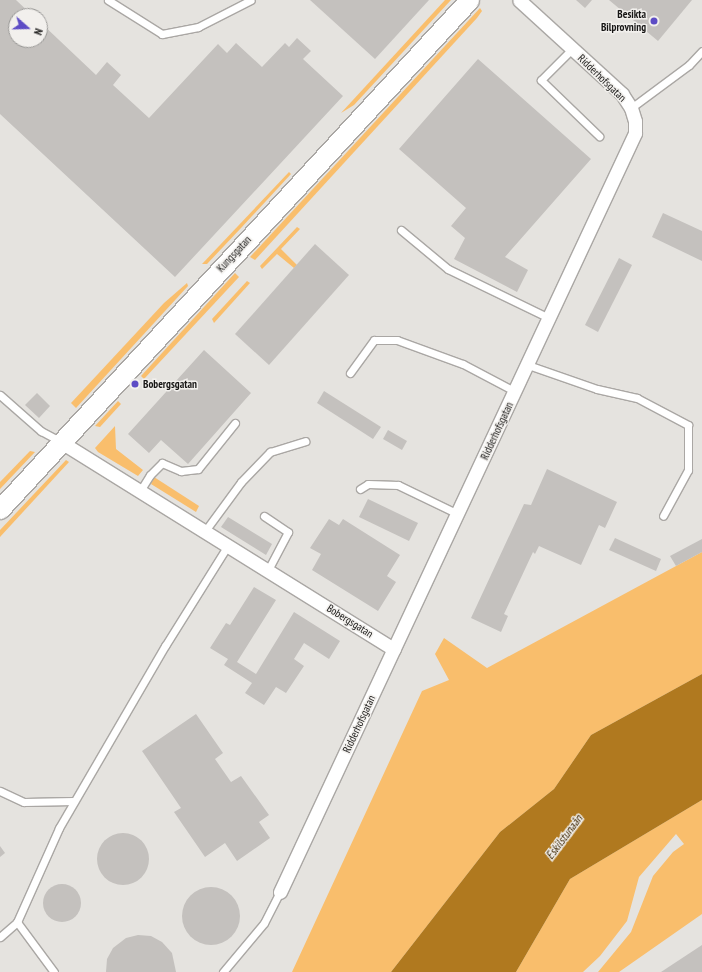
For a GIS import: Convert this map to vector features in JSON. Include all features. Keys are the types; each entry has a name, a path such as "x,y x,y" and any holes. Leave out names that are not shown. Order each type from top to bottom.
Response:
{"main road":[{"name":"Kungsgatan","path":"0,509 469,0"}],"street":[{"name":"Ridderhofsgatan","path":"280,892 516,392 630,146 636,121 631,108 622,94 519,0"},
{"name":"Bobergsgatan","path":"61,442 394,649"}],"lane":[{"path":"108,0 162,34 198,26 251,0"},
{"path":"572,49 541,80 599,136"},
{"path":"631,108 689,65 702,51"},
{"path":"401,230 448,269 549,318"},
{"path":"350,373 374,340 396,340 463,364 516,392"},
{"path":"528,365 597,389 637,398 688,425 688,470 663,516"},
{"path":"0,395 41,431 61,442"},
{"path":"140,491 150,474 162,463 181,471 198,469 235,423"},
{"path":"205,531 240,482 270,452 305,441"},
{"path":"360,489 368,484 398,485 458,514"},
{"path":"264,516 288,532 268,570"},
{"path":"0,938 17,922 59,828 74,801 165,646 228,545"},
{"path":"0,791 24,802 74,801"},
{"path":"223,972 264,924 280,892"},
{"path":"17,922 54,972"}],"shaded area":[{"path":"445,0 451,0 354,105 341,113"},
{"path":"480,8 482,11 477,18 255,260 250,257"},
{"path":"289,172 291,174 207,264 202,264"},
{"path":"297,227 300,229 281,249 297,265 294,268 277,254 262,269 260,266"},
{"path":"235,273 239,277 144,379 141,376"},
{"path":"247,281 250,283 214,323 212,319"},
{"path":"187,283 188,286 76,408 71,403 164,303"},
{"path":"118,401 121,404 100,427 95,426"},
{"path":"115,426 116,449 143,470 138,476 98,452 95,448"},
{"path":"30,451 35,452 0,489 0,482"},
{"path":"66,460 69,462 0,537 0,530"},
{"path":"154,477 199,506 196,512 151,484"},
{"path":"702,552 702,674 591,735 554,789 500,832 391,972 292,972 422,691 449,680 435,654 444,638 487,668"},
{"path":"702,800 702,914 619,972 598,972 631,932 653,876 673,852 684,844 676,834 639,877 627,921 600,956 583,972 516,972 570,879"}],"water":[{"name":"Eskilstunaån","path":"702,674 702,800 570,879 516,972 391,972 500,832 554,789 591,735"}],"building":[{"path":"0,0 16,0 24,8 8,8 8,48 48,48 48,30 96,75 107,62 121,75 113,85 149,118 218,44 227,53 236,43 262,67 285,43 289,47 297,38 311,51 303,59 343,96 175,277 0,114"},
{"path":"310,0 429,0 375,59"},
{"name":"Besikta Bilprovning","path":"576,0 592,0 585,8"},
{"name":"Besikta Bilprovning","path":"609,0 692,0 658,41"},
{"path":"478,59 591,159 505,257 528,270 517,292 454,259 465,238 451,226 466,208 399,149"},
{"path":"663,213 702,231 702,261 652,237"},
{"path":"315,244 349,275 269,365 235,334"},
{"path":"619,258 632,265 598,332 585,325"},
{"path":"204,350 251,393 188,464 161,440 149,453 128,434"},
{"path":"324,391 381,427 373,439 317,403"},
{"path":"37,393 50,406 39,418 25,405"},
{"path":"388,430 407,441 402,450 383,439"},
{"path":"547,469 617,502 605,528 599,525 581,565 539,546 535,554 533,552 504,614 508,616 501,632 471,618 524,504 531,505"},
{"path":"368,499 418,523 409,541 359,517"},
{"path":"228,517 272,544 266,555 221,527"},
{"path":"329,519 339,525 343,519 400,555 387,576 396,582 378,611 312,570 321,554 310,548"},
{"path":"615,538 661,559 656,571 609,550"},
{"path":"702,539 702,552 676,566 670,556"},
{"path":"254,587 276,600 237,662 256,674 294,612 340,641 329,659 304,643 294,659 304,666 286,693 276,687 264,705 245,693 252,683 224,665 228,659 210,648 226,623 230,625"},
{"path":"196,714 223,753 215,759 231,782 241,776 269,815 259,822 270,838 237,861 225,843 205,857 174,812 181,808 142,751"},
{"path":"123,833 133,835 141,841 147,849 149,859 147,869 141,877 133,883 123,885 113,883 105,877 99,869 97,859 99,849 105,841 113,835"},
{"path":"0,846 5,853 0,857"},
{"path":"58,884 66,884 76,889 80,896 80,910 76,917 66,922 58,922 48,917 46,914 43,907 43,899 48,889 51,887"},
{"path":"211,887 227,892 235,900 240,916 235,932 227,940 211,945 195,940 187,932 182,916 187,900 195,892"},
{"path":"138,935 151,936 162,942 172,953 176,972 106,972 107,959 113,948 126,938"},
{"path":"702,945 702,972 661,972"}],"place":[{"name":"Besikta Bilprovning","path":"654,21"},
{"name":"Bobergsgatan","path":"135,384"}]}
